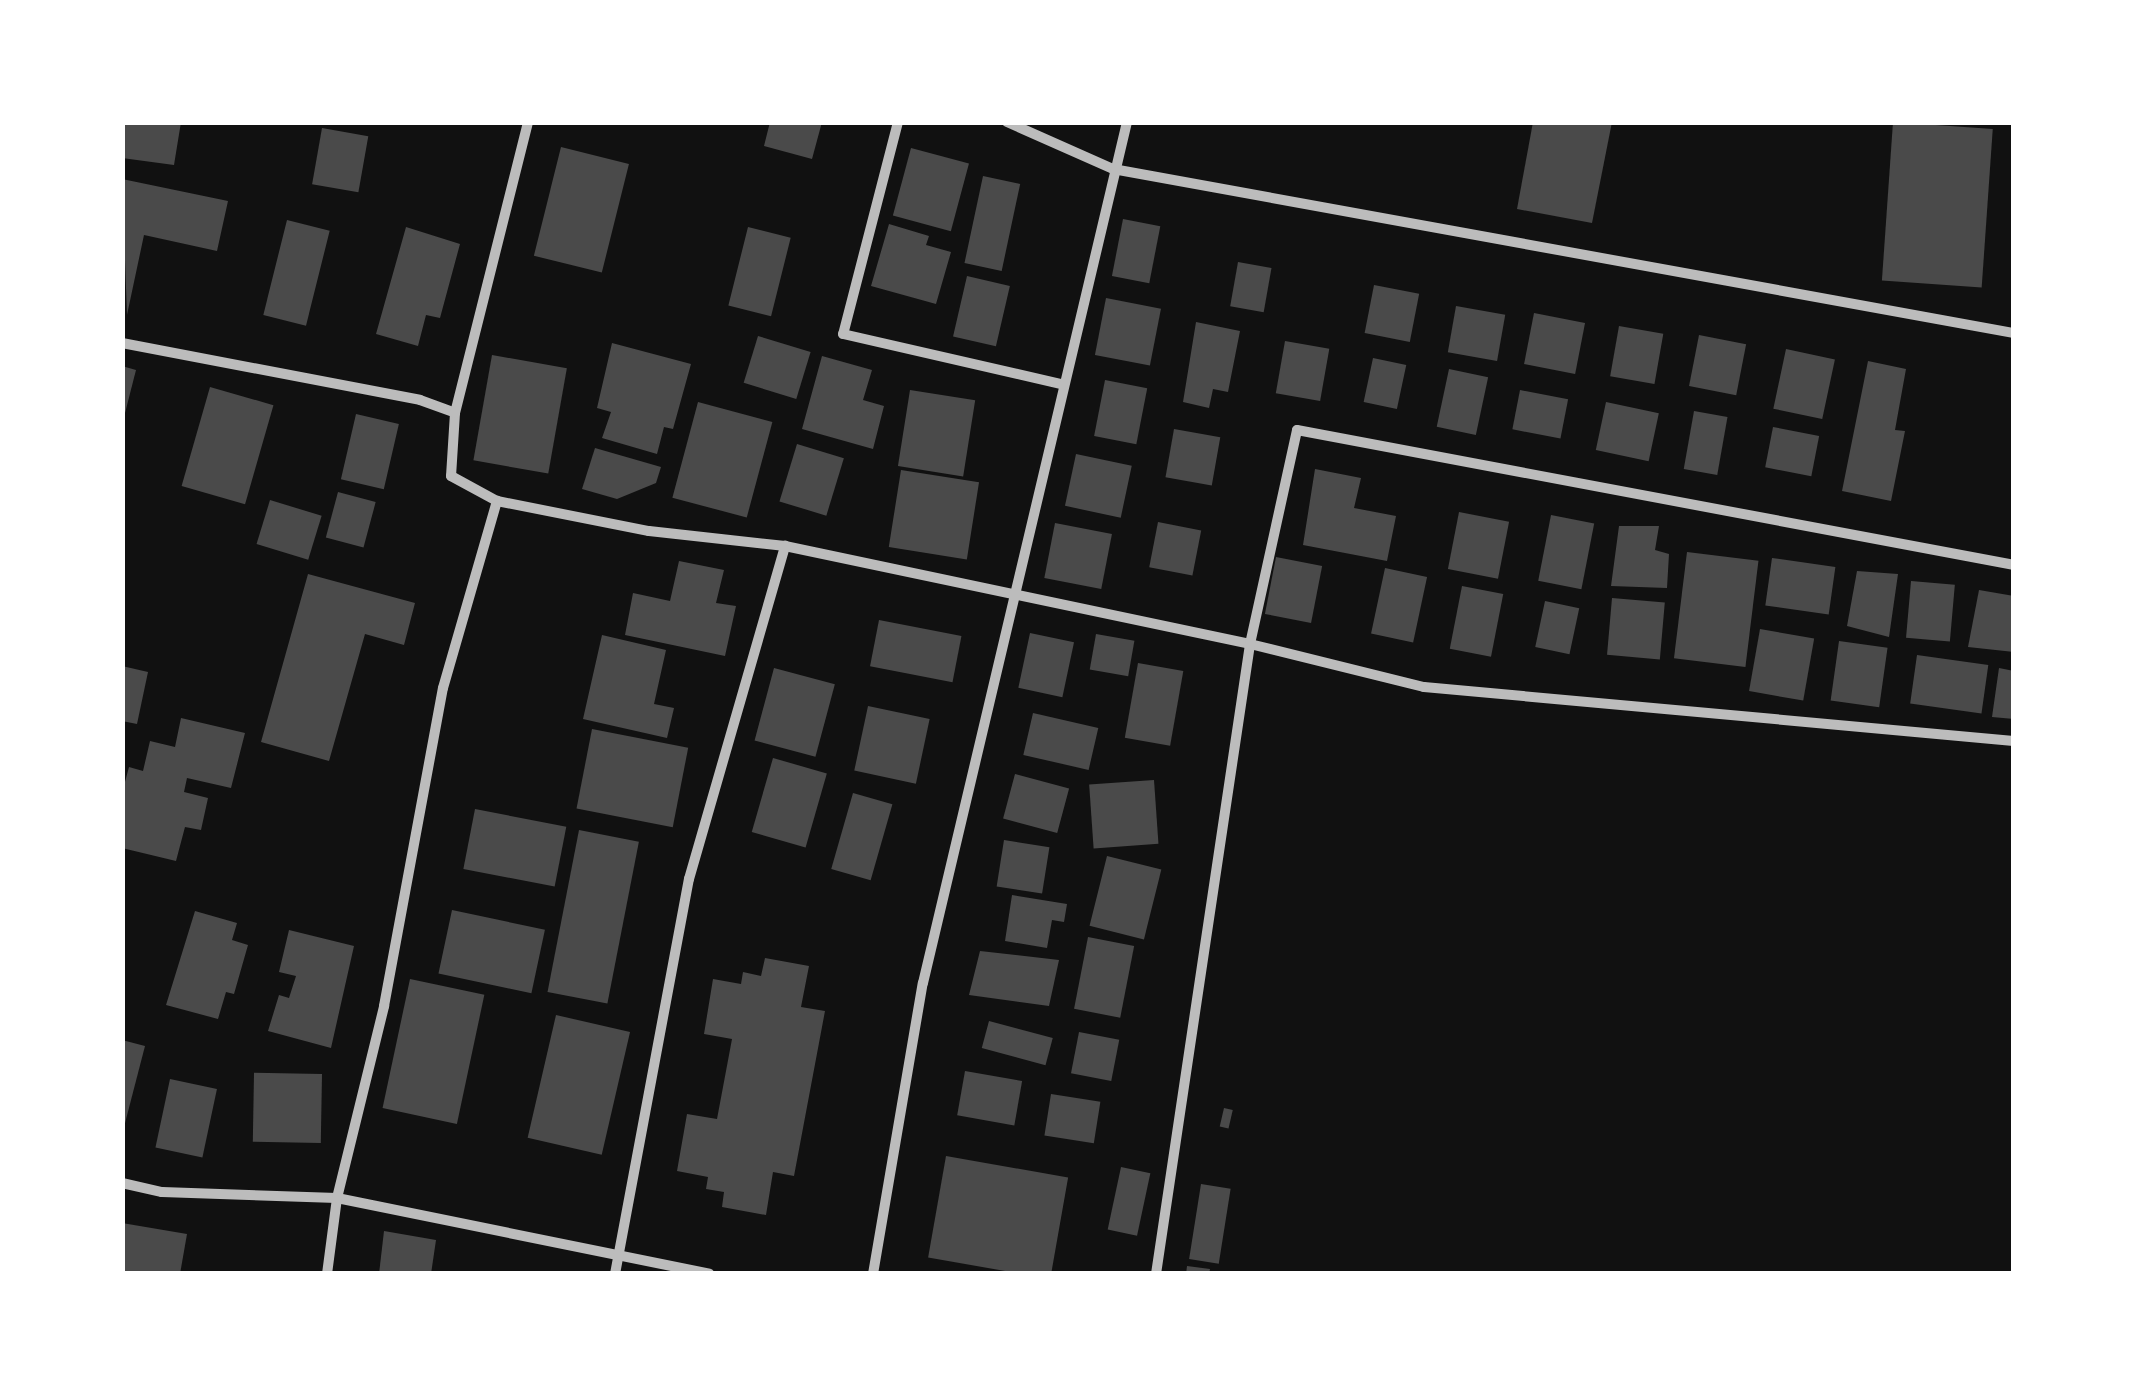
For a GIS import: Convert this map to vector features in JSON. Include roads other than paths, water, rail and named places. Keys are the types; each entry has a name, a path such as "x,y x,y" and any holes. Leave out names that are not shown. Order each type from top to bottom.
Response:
{"street":[{"path":"528,122 455,413 451,476 497,501 648,531 786,546 1250,644 1424,688 2014,741"},
{"path":"898,122 844,334 1061,384"},
{"path":"1007,122 1113,169 2014,333"},
{"path":"873,1274 924,983 1010,596 1127,122"},
{"path":"122,343 420,400 455,413"},
{"path":"1156,1274 1250,644 1297,430 2014,565"},
{"path":"327,1274 337,1198 384,1006 443,688 497,501"},
{"path":"615,1274 689,879 786,546"},
{"path":"122,1183 162,1192 337,1198 709,1274"}]}
